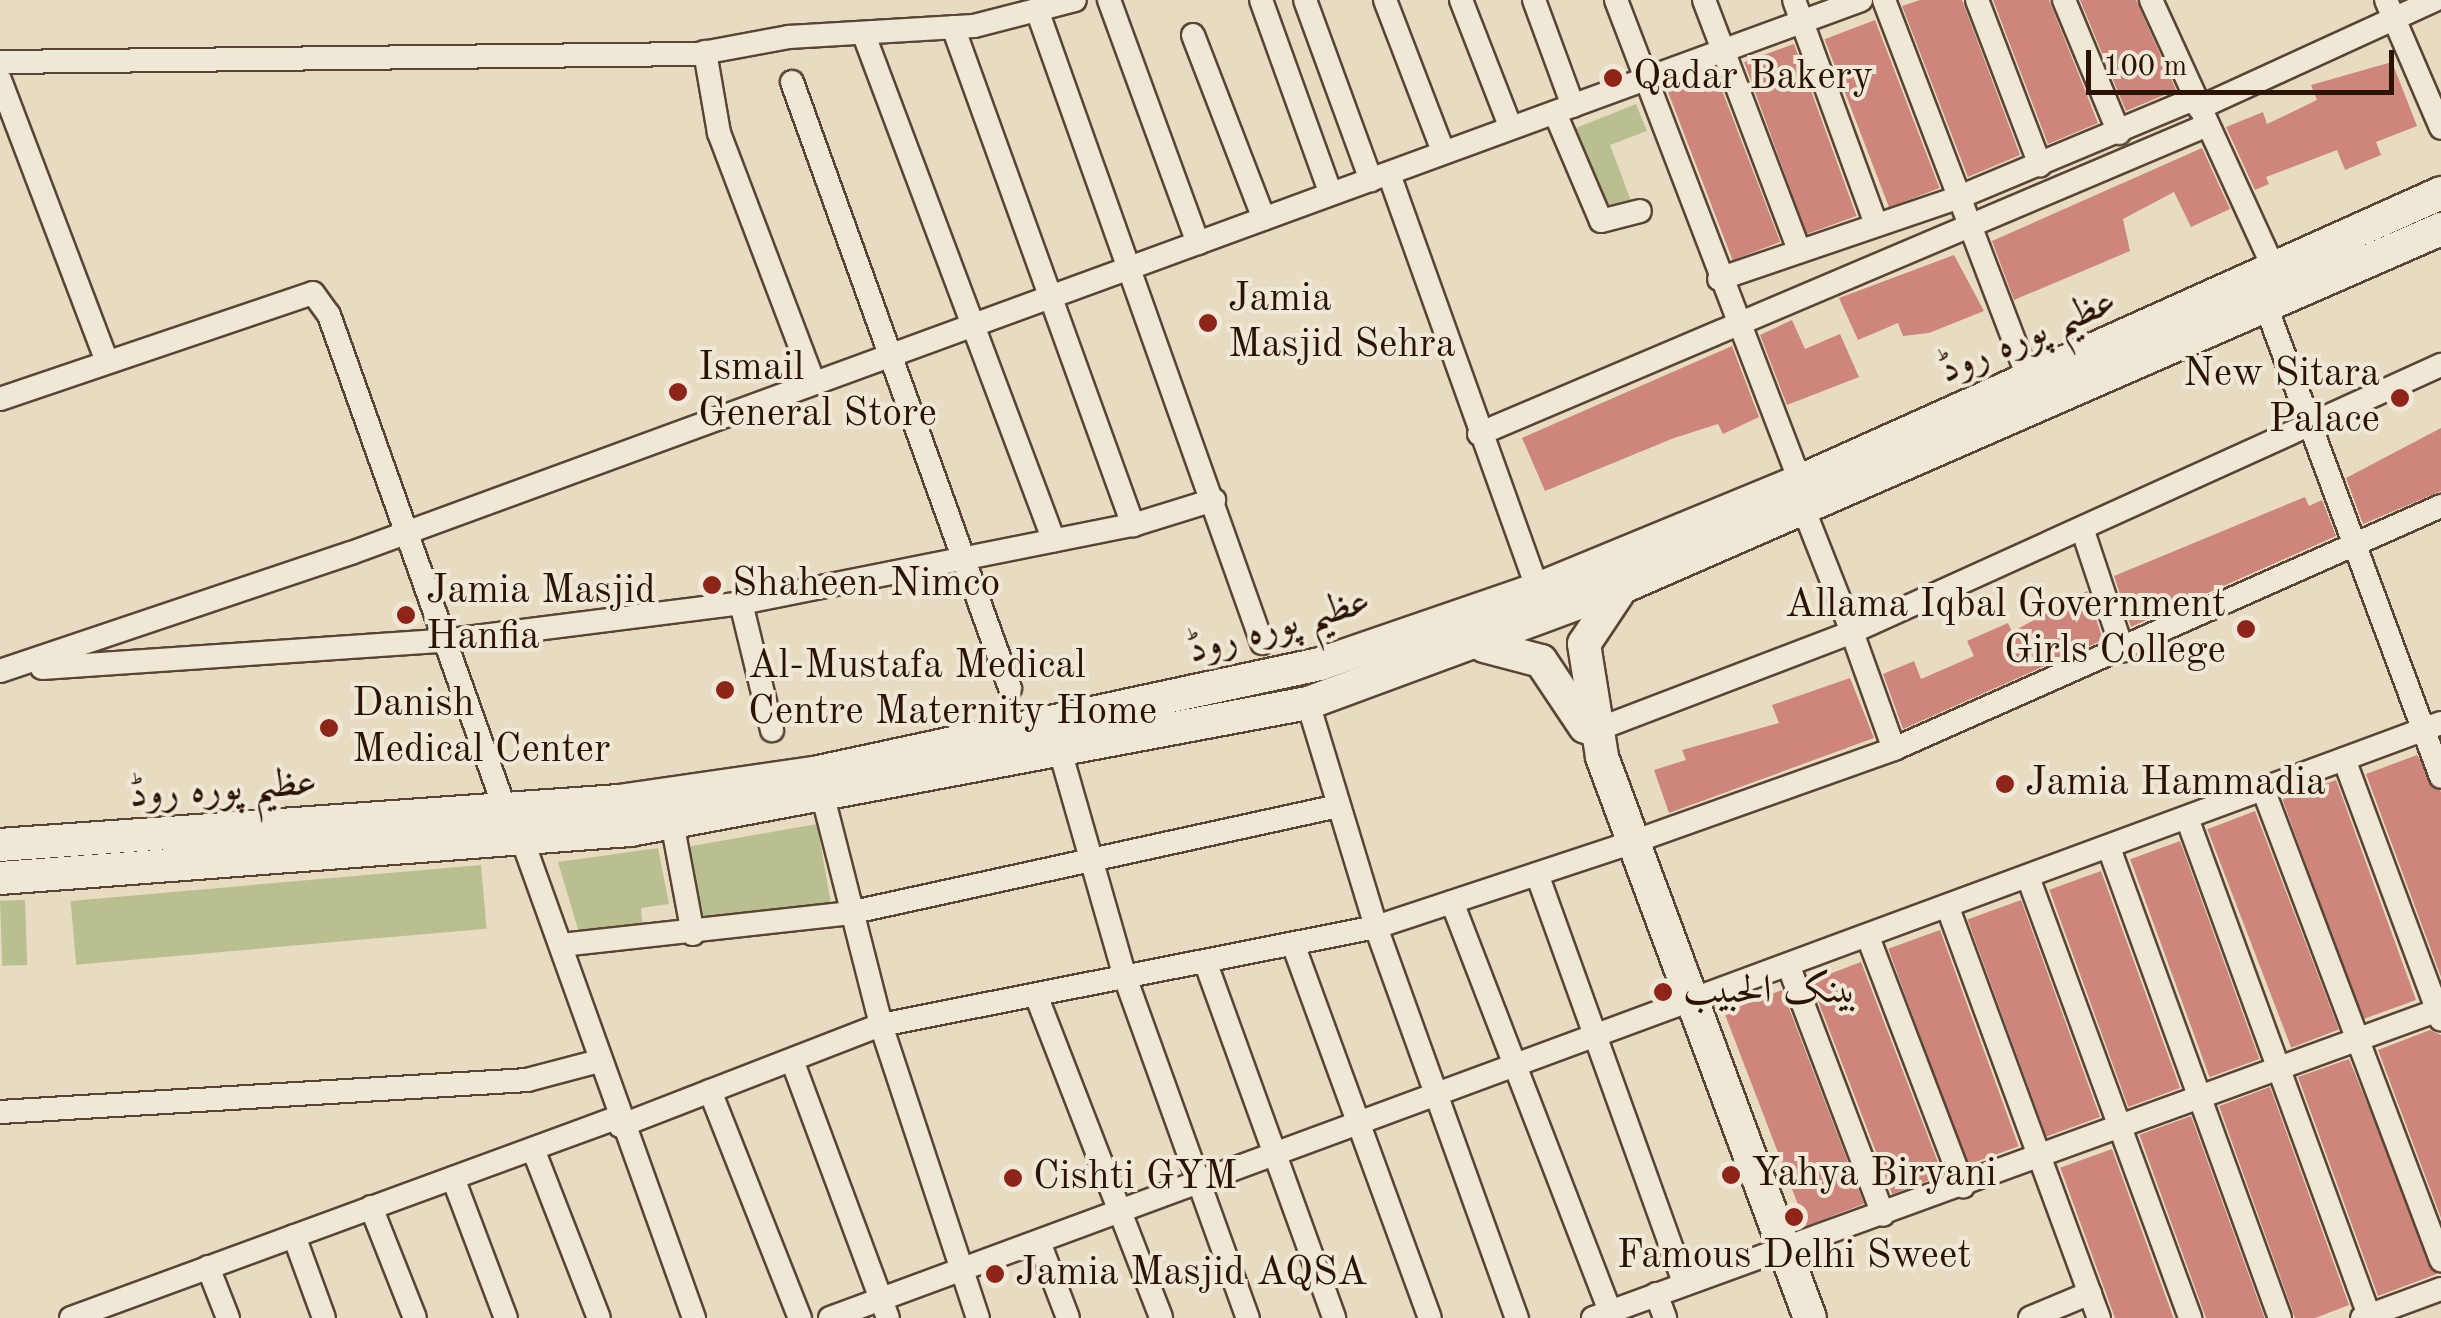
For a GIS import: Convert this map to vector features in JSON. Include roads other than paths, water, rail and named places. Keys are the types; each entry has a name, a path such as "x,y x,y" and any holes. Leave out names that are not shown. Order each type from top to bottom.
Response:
{"main road":[{"name":"عظیم پورہ روڈ","path":"0,878 254,847 514,825 672,822 1061,754 1308,704 1625,586 2030,382 2276,273 2441,193"},
{"name":"عظیم پورہ روڈ","path":"514,825 814,772 1198,696 1538,590 1816,490 2268,309 2441,229"},
{"path":"1625,586 1584,644 1596,740 1810,1318"},
{"path":"1472,646 1524,650 1541,660 1596,740"},
{"name":"عظیم پورہ روڈ","path":"0,846 254,847"}],"street":[{"path":"0,62 706,52 953,28 1075,0"},
{"path":"1109,0 1198,243"},
{"path":"1260,0 1331,194"},
{"path":"1305,0 1380,177 1538,590"},
{"path":"1385,0 1443,152"},
{"path":"1461,0 1511,128"},
{"path":"1534,0 1601,221 1640,211"},
{"path":"1616,0 1735,328 1816,490 1852,632 1894,748"},
{"path":"1704,0 1799,250"},
{"path":"9,670 403,534 1380,177 1723,50 1798,11 1861,0"},
{"path":"1884,0 1966,231 2030,382"},
{"path":"1977,0 2040,165"},
{"path":"2064,0 2119,132"},
{"path":"2151,0 2276,273"},
{"path":"1479,434 1966,231 2390,11 2435,0"},
{"path":"1037,10 1262,642"},
{"path":"1798,11 1876,224"},
{"path":"2390,11 2441,128"},
{"path":"953,28 1133,526"},
{"path":"864,35 1054,541"},
{"path":"1193,35 1264,219"},
{"path":"706,52 719,133 814,384"},
{"path":"0,80 106,359"},
{"path":"792,82 1010,688"},
{"path":"1719,279 1956,198 2119,132 2199,111"},
{"path":"0,398 106,359 313,294 560,945 618,1122 694,1318"},
{"path":"2268,309 2432,726 2441,777"},
{"path":"1596,740 2083,531 2441,365"},
{"path":"9,670 442,641 741,602 1133,526 1214,500"},
{"path":"71,1318 132,1307 208,1267 533,1149 710,1091 881,1026 1376,927 1633,842 1894,748 2124,652 2360,547 2441,506"},
{"path":"2083,531 2124,652"},
{"path":"741,602 772,730"},
{"path":"1308,704 1376,927 1516,1318"},
{"path":"830,1318 879,1295 1120,1214 2432,726"},
{"path":"1061,754 1125,977 1248,1318"},
{"path":"1452,902 1516,1068 1601,1314 1786,1251 2440,1013 2344,760"},
{"path":"2264,789 2441,1260"},
{"path":"823,796 849,912 881,1026 978,1318"},
{"path":"560,945 693,934 849,912 1091,867 1338,806"},
{"path":"2187,818 2367,1317 2441,1289"},
{"path":"672,822 693,934"},
{"path":"2109,848 2280,1318"},
{"path":"1536,874 1684,1284"},
{"path":"2028,877 2190,1318"},
{"path":"1948,908 2099,1318"},
{"path":"1868,938 1963,1186"},
{"path":"1292,944 1430,1318"},
{"path":"1205,961 1334,1318"},
{"path":"1789,967 1883,1216"},
{"path":"1036,995 1160,1318"},
{"path":"792,1060 888,1318"},
{"path":"0,1112 489,1083 599,1061"},
{"path":"710,1091 800,1318"},
{"path":"533,1149 599,1318"},
{"path":"453,1178 506,1318"},
{"path":"372,1207 415,1318"},
{"path":"294,1236 324,1318"},
{"path":"1039,1242 1068,1318"},
{"path":"208,1267 228,1318"},
{"path":"2030,1318 2090,1292"},
{"path":"1656,1294 1665,1318"}],"place":[{"name":"Qadar Bakery","path":"1613,78"},
{"name":"Jamia Masjid Sehra","path":"1208,323"},
{"name":"Ismail General Store","path":"678,392"},
{"name":"New Sitara Palace","path":"2400,398"},
{"name":"Shaheen Nimco","path":"712,585"},
{"name":"Jamia Masjid Hanfia","path":"406,615"},
{"name":"Allama Iqbal Government Girls College","path":"2246,629"},
{"name":"Al-Mustafa Medical Centre Maternity Home","path":"725,690"},
{"name":"Danish Medical Center","path":"329,728"},
{"name":"Jamia Hammadia","path":"2005,784"},
{"name":"بينک الحبيب","path":"1663,992"},
{"name":"Yahya Biryani","path":"1731,1175"},
{"name":"Cishti GYM","path":"1013,1178"},
{"name":"Famous Delhi Sweet","path":"1794,1217"},
{"name":"Jamia Masjid AQSA","path":"995,1274"}]}
